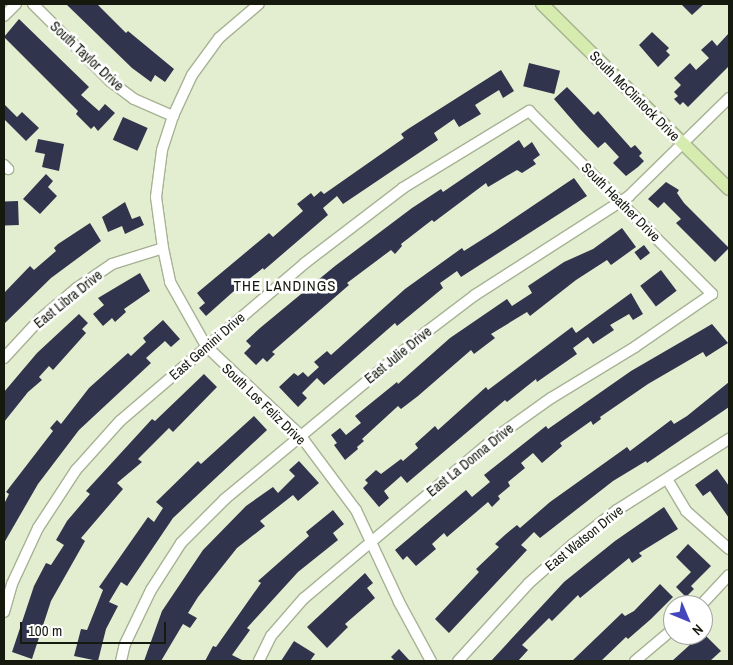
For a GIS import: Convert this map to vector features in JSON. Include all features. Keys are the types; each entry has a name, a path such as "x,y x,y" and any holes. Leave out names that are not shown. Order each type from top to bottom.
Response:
{"main road":[{"name":"South McClintock Drive","path":"542,4 729,189"}],"street":[{"path":"4,16 16,4"},
{"name":"South Taylor Drive","path":"33,4 110,80 134,99 173,116"},
{"path":"163,248 156,197 162,150 173,116 192,75 220,38 259,4"},
{"name":"East Julie Drive","path":"121,661 125,644 151,590 181,543 225,499 300,434 475,295 620,202 684,144 729,98"},
{"name":"South Heather Drive","path":"529,111 712,294"},
{"name":"East Gemini Drive","path":"4,612 12,584 38,528 76,470 120,421 305,263 403,188 529,111"},
{"name":"South Los Feliz Drive","path":"163,248 170,282 206,346 300,434 356,510 414,632 432,661"},
{"name":"East Libra Drive","path":"4,357 40,319 77,288 112,264 163,248"},
{"name":"East La Donna Drive","path":"259,661 271,636 304,598 527,415 712,294"},
{"name":"East Watson Drive","path":"458,661 529,583 572,545 617,510 729,439"},
{"path":"667,479 686,511 729,550"},
{"path":"710,595 729,575"},
{"path":"635,661 663,637"}],"building":[{"path":"66,4 97,4 126,33 128,31 174,69 165,82 155,75 151,82 132,68"},
{"path":"681,4 704,4 692,15"},
{"path":"19,19 89,87 81,95 99,111 105,104 115,113 98,131 94,126 91,129 76,114 78,111 4,37"},
{"path":"652,32 669,48 666,51 670,55 658,67 639,45"},
{"path":"729,33 729,66 688,107 683,102 680,105 674,99 678,96 674,92 681,85 674,78 690,63 696,70 709,58 701,50 712,40 717,46"},
{"path":"529,63 560,71 554,94 523,86"},
{"path":"501,70 514,91 503,98 499,90 475,105 481,114 459,127 454,119 434,133 438,140 343,204 337,196 323,208 328,215 264,270 263,268 206,316 199,308 205,303 197,293 269,233 273,237 303,211 297,204 311,193 314,197 321,191 324,194 404,138 401,134 408,129"},
{"path":"567,87 594,115 598,111 631,148 635,145 642,153 639,156 644,161 638,167 626,176 613,163 619,157 605,142 598,148 580,129 554,99"},
{"path":"4,104 17,117 22,112 39,128 26,141 4,119"},
{"path":"123,117 148,128 137,151 113,140"},
{"path":"38,139 64,144 59,171 42,167 45,154 35,152"},
{"path":"519,140 524,148 532,142 540,155 533,160 536,164 522,173 517,170 488,187 486,183 401,244 402,246 395,254 391,250 347,283 349,285 272,352 275,354 267,362 263,358 256,365 244,353 251,346 246,341 335,266 412,208 441,189 443,192"},
{"path":"46,174 53,181 48,187 57,196 40,214 23,199"},
{"path":"574,178 587,196 461,277 457,271 440,283 443,288 397,326 395,323 324,385 317,378 302,393 307,398 298,407 279,387 294,373 298,376 303,372 308,377 319,367 314,362 327,351 331,355 405,289 462,248 464,251"},
{"path":"666,182 679,190 677,193 684,203 729,248 715,262 676,223 681,219 664,202 658,208 648,199"},
{"path":"4,201 18,201 19,225 5,225"},
{"path":"125,202 132,219 140,216 144,225 125,234 122,226 108,232 102,217"},
{"path":"90,223 101,241 51,278 4,324 4,293 30,266 34,270 56,251 54,248 58,244"},
{"path":"622,228 636,247 611,265 607,260 576,280 530,316 527,312 491,334 495,338 474,354 471,350 401,409 398,406 362,439 364,441 357,447 358,449 345,460 334,445 337,443 331,435 340,428 346,435 361,423 355,416 397,382 398,384 450,338 507,299 512,306 532,293 528,286 564,262 593,249"},
{"path":"644,245 650,253 640,260 634,252"},
{"path":"661,270 677,291 656,306 640,286"},
{"path":"140,273 150,291 124,309 126,312 115,322 112,318 103,326 93,314 104,305 98,298"},
{"path":"631,293 643,314 633,320 629,314 610,325 614,330 593,344 588,337 573,348 577,354 537,382 536,379 507,402 505,400 407,483 401,476 384,491 389,498 379,507 363,488 368,483 365,480 376,470 381,474 401,459 403,461 418,448 415,444 435,426 438,430 486,387 488,390 572,327 576,333"},
{"path":"79,314 88,323 82,329 86,333 53,370 49,366 39,377 42,380 28,392 4,422 4,392 37,353"},
{"path":"163,320 180,339 171,347 165,341 146,358 151,363 79,430 38,484 4,543 4,504 9,494 6,492 53,431 50,428 57,420 61,424 89,388 128,353 131,356 146,342 143,338"},
{"path":"712,324 728,343 706,357 703,352 648,384 600,417 601,419 593,425 591,421 560,443 562,446 542,463 533,453 521,463 525,468 508,482 510,486 498,496 500,499 492,507 488,502 447,537 444,533 432,544 436,549 416,566 407,556 403,560 395,550 466,490 472,497 490,482 484,475 546,426 548,429 631,371"},
{"path":"204,374 217,387 173,432 169,428 138,459 142,462 117,483 123,489 81,538 85,541 51,601 32,659 12,652 34,586 46,563 51,565 64,545 56,540 67,521 90,494 86,491 152,419 155,421"},
{"path":"729,382 729,407 647,463 646,461 613,481 540,538 534,532 521,545 527,550 449,633 435,619 479,572 476,569 499,547 495,544 517,525 520,528 550,502 627,447 630,451 671,420 674,424 687,416"},
{"path":"254,416 267,430 173,518 127,586 121,582 109,602 118,606 106,629 98,661 74,656 81,629 87,630 103,590 99,587 148,517 154,522 163,508 156,502 198,461 201,464"},
{"path":"299,461 319,483 298,501 293,495 260,521 265,526 237,548 198,597 188,613 197,618 190,628 183,624 161,661 144,661 162,611 203,550 246,506 273,487 278,493 295,476 289,470"},
{"path":"717,469 729,486 729,518 710,491 703,496 695,485"},
{"path":"664,507 678,529 639,553 642,556 632,563 629,558 580,598 578,595 552,621 549,618 522,645 528,650 518,661 491,661 564,582 615,541"},
{"path":"333,510 344,524 333,533 338,540 298,572 247,628 250,630 232,655 244,661 205,661 213,646 216,647 261,583 258,581 309,536 306,532"},
{"path":"688,544 711,566 691,586 694,589 688,595 684,595 676,587 691,572 676,557"},
{"path":"365,573 373,583 367,588 375,598 345,624 348,627 327,648 307,627"},
{"path":"660,584 671,595 663,595 663,607 628,639 626,637 601,661 572,661 622,613 625,616 634,611"},
{"path":"294,641 315,654 310,661 281,661"},
{"path":"713,643 721,651 710,661 672,661 690,645 713,645"},
{"path":"399,649 410,661 395,661 391,657"}],"district":[{"name":"THE LANDINGS","path":"285,286"}]}
